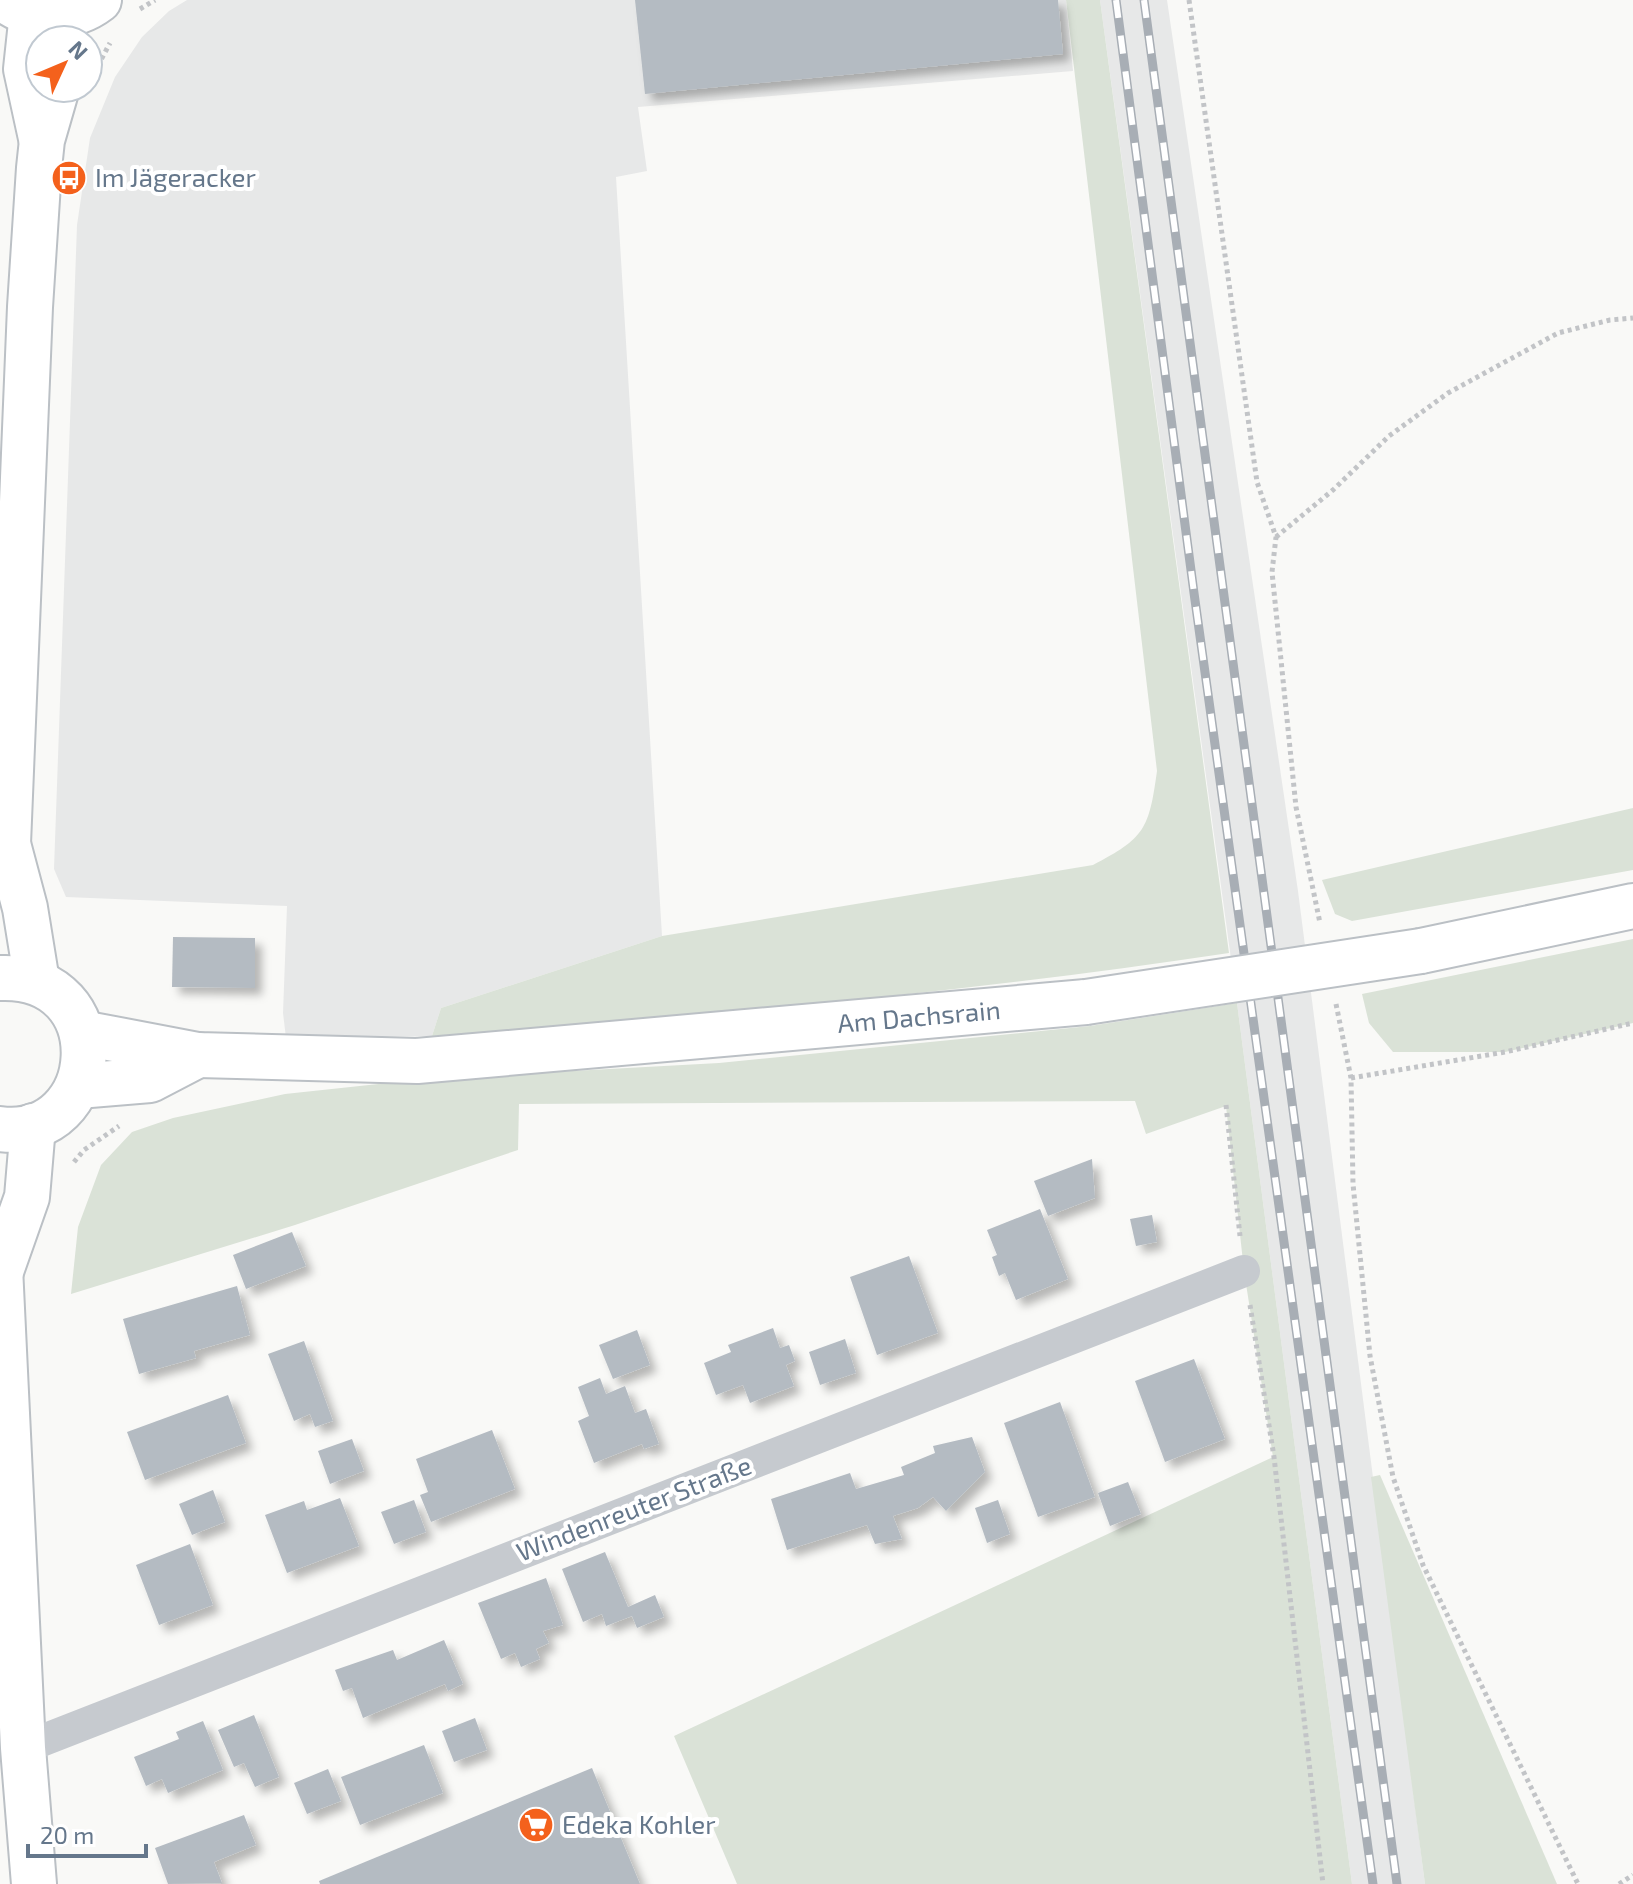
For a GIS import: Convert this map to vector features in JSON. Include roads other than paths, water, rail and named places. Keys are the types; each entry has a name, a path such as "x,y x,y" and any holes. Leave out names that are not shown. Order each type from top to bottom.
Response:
{"main road":[{"path":"42,140 26,69 18,7 46,16 83,17"},
{"path":"34,1884 23,1748 0,1269 27,1197 16,1127 52,1117 67,1103 78,1086 85,1059 79,1021 66,1002 18,980 25,908 4,858 29,323 42,140 52,104"},
{"name":"Am Dachsrain","path":"82,1033 198,1055 417,1061 1086,1002 1421,951 1633,906"},
{"name":"Am Dachsrain","path":"78,1086 150,1080 198,1055"}],"street":[{"name":"Windenreuter Straße","path":"23,1748 1244,1271"}],"railway":[{"path":"1116,0 1194,593 1373,1884"},
{"path":"1144,0 1397,1884"}],"place":[{"name":"Im Jägeracker","path":"69,178"},
{"name":"Edeka Kohler","path":"536,1825"}]}
